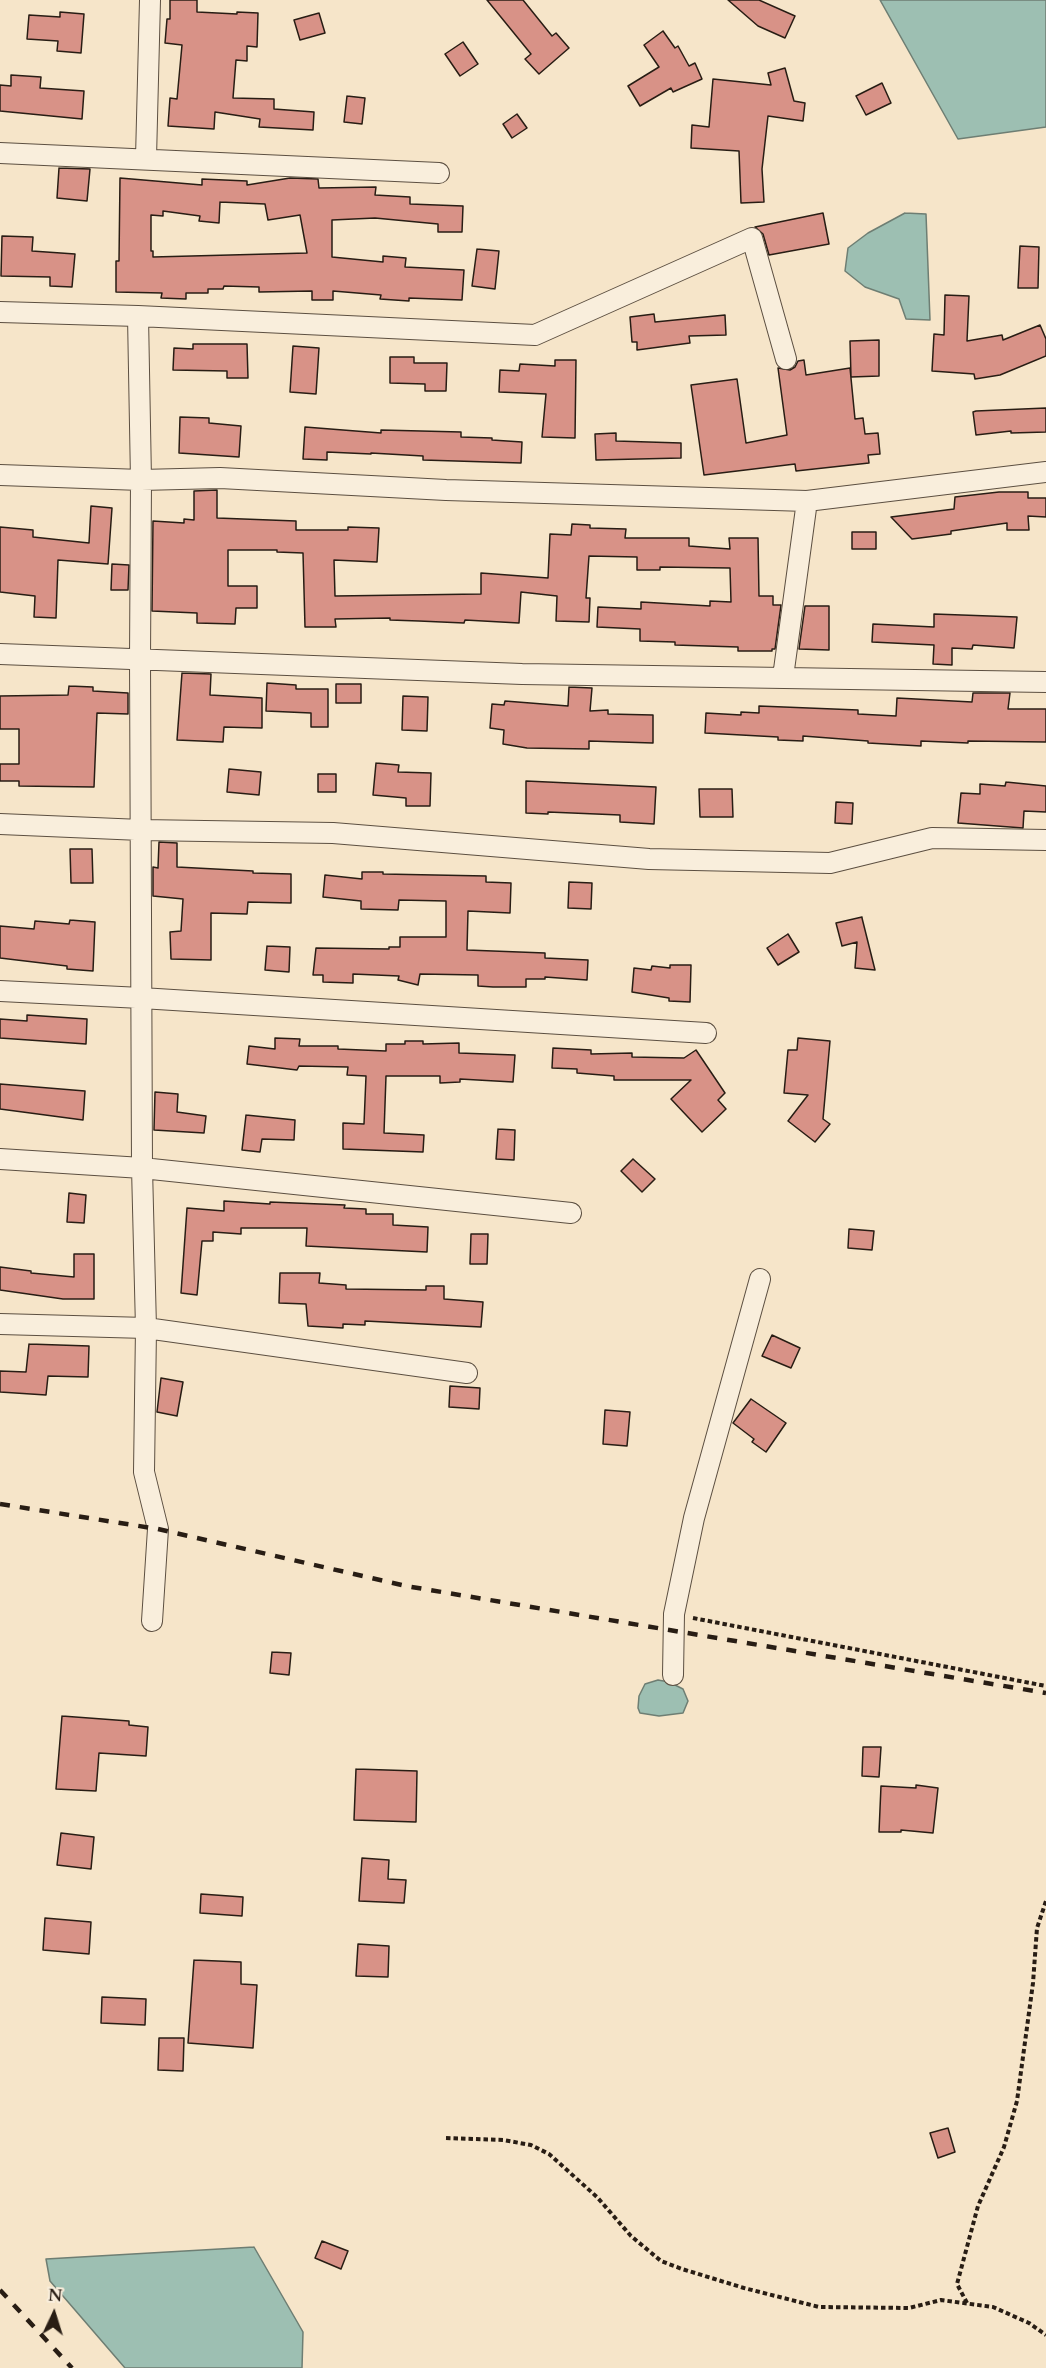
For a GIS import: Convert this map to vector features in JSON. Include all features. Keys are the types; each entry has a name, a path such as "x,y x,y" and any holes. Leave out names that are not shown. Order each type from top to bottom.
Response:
{"street":[{"path":"146,158 150,0"},
{"path":"0,153 438,173"},
{"path":"0,312 138,316 535,335 752,238 786,359"},
{"path":"138,316 141,480 142,1168 146,1328 144,1472 158,1529 152,1621"},
{"path":"0,475 141,480 220,478 446,490 807,501 1006,479 1046,472"},
{"path":"783,677 807,501"},
{"path":"0,654 522,674 1046,682"},
{"path":"0,824 141,830 333,833 649,859 830,863 932,838 1046,840"},
{"path":"0,991 706,1033"},
{"path":"0,1159 142,1168 571,1213"},
{"path":"673,1675 674,1614 694,1518 759,1279"},
{"path":"0,1324 146,1328 467,1373"}],"path":[{"path":"674,1614 1046,1686"},
{"path":"968,2304 957,2284 978,2206 1004,2147 1017,2102 1033,1983 1037,1928 1046,1901"},
{"path":"446,2138 503,2140 531,2145 549,2154 597,2198 631,2236 661,2261 682,2269 819,2307 909,2308 941,2300 993,2307 1029,2323 1046,2335"}],"shaded area":[{"path":"880,0 1046,0 1046,127 958,139"},
{"path":"905,213 926,214 930,320 906,319 899,299 865,287 845,271 848,248 868,233"},
{"path":"658,1680 669,1682 683,1689 688,1701 683,1713 659,1716 640,1713 639,1696 645,1684"},
{"path":"254,2247 303,2332 302,2368 125,2368 50,2281 46,2259"}],"building":[{"path":"170,0 197,0 197,12 258,13 257,47 247,46 247,61 236,60 233,98 274,99 274,109 314,112 313,130 259,127 260,119 215,112 214,129 168,126 170,98 177,99 182,45 165,43 167,19 170,19"},
{"path":"487,0 523,0 552,36 556,33 569,48 539,74 525,59 531,54"},
{"path":"728,0 759,0 795,16 785,38 758,26"},
{"path":"60,12 84,14 81,53 57,51 58,41 27,39 29,15 60,17"},
{"path":"319,13 325,33 300,40 294,20"},
{"path":"663,31 675,48 678,46 689,66 695,63 702,79 673,92 671,88 640,106 628,86 659,67 644,45"},
{"path":"463,42 478,64 460,76 445,54"},
{"path":"785,68 794,101 805,103 803,121 768,116 762,169 764,202 741,203 739,151 691,148 692,125 709,127 713,79 771,85 768,73"},
{"path":"11,75 41,77 40,88 84,91 82,119 0,111 0,85 11,86"},
{"path":"882,83 891,103 866,115 856,96"},
{"path":"347,96 365,98 362,124 344,122"},
{"path":"517,114 527,128 512,138 503,124"},
{"path":"59,168 90,169 87,201 57,198"},
{"path":"120,178 202,185 202,179 247,181 247,185 290,178 318,179 319,188 376,187 375,195 410,197 410,204 463,206 462,232 438,232 438,224 375,218 332,220 332,257 383,262 383,256 406,258 405,267 464,270 462,300 380,299 381,295 333,291 333,300 312,300 312,291 259,292 259,287 224,286 223,289 208,289 208,293 186,293 186,299 161,298 162,293 116,292 116,261 119,261","holes":["220,202 265,204 268,220 300,215 307,253 153,257 151,215 163,216 163,211 200,216 199,221 219,223"]},
{"path":"823,213 829,244 769,255 763,234 755,227"},
{"path":"2,236 33,237 32,251 75,254 72,287 50,286 50,277 1,276"},
{"path":"1020,246 1039,247 1038,288 1018,288"},
{"path":"477,249 499,251 495,289 472,286"},
{"path":"945,295 969,296 967,341 1002,335 1003,340 1040,325 1046,339 1046,356 1000,375 975,379 974,374 932,371 934,334 944,335"},
{"path":"654,314 655,322 725,315 726,335 689,336 690,343 637,350 637,342 632,342 630,317"},
{"path":"879,340 879,376 851,377 850,341"},
{"path":"193,344 247,344 248,378 227,378 227,371 173,370 174,348 193,349"},
{"path":"293,346 319,348 316,394 290,392"},
{"path":"390,357 414,357 414,363 447,363 446,391 425,391 425,384 390,383"},
{"path":"555,360 576,360 575,438 542,437 546,394 499,392 500,370 519,371 520,364 555,366"},
{"path":"804,360 806,375 850,368 855,419 863,418 865,434 878,433 880,454 868,455 869,463 796,471 795,464 704,475 691,385 737,379 746,443 787,435 778,368 790,370 798,361"},
{"path":"1046,408 1046,432 1011,433 1011,431 976,435 973,412"},
{"path":"180,417 209,418 209,423 241,426 239,457 179,453"},
{"path":"305,427 381,433 381,430 461,432 461,437 522,442 521,463 423,460 423,456 327,452 327,460 303,459"},
{"path":"616,433 616,441 681,443 681,458 596,460 595,434"},
{"path":"217,490 217,518 296,521 296,530 379,528 377,562 334,560 335,596 481,594 481,573 548,578 550,534 571,535 572,524 590,525 590,528 626,529 625,538 689,538 689,546 730,549 729,538 758,538 759,596 773,596 773,605 781,605 775,649 772,651 738,651 738,647 675,645 675,642 640,641 640,629 597,627 598,607 641,609 641,602 710,606 710,601 731,602 730,568 660,567 660,570 637,570 637,557 589,556 586,598 590,598 589,622 556,621 557,596 521,592 519,623 465,620 464,623 390,620 390,618 335,619 336,627 305,627 303,553 277,552 277,550 228,550 228,586 257,586 257,608 236,608 235,624 197,623 197,613 152,611 153,521 184,523 184,519 194,520 194,491"},
{"path":"999,492 1028,492 1028,498 1046,498 1046,517 1028,516 1029,530 1007,530 1007,523 912,539 891,517 954,509 955,497"},
{"path":"91,506 112,508 108,564 58,560 56,618 34,617 35,596 0,592 0,527 33,530 33,537 89,543"},
{"path":"852,532 876,532 876,549 852,549"},
{"path":"112,564 129,565 128,590 111,590"},
{"path":"805,606 829,606 829,650 799,649"},
{"path":"934,614 1017,617 1014,648 973,645 972,649 952,648 952,665 933,664 934,645 872,642 873,624 934,627"},
{"path":"182,673 211,674 210,695 262,698 262,728 224,727 223,742 177,740"},
{"path":"267,683 296,685 296,689 328,689 328,727 311,727 311,713 266,711"},
{"path":"336,684 361,684 361,703 336,703"},
{"path":"69,686 93,687 93,691 128,693 128,714 97,713 94,787 19,786 19,781 0,781 0,764 19,764 19,729 0,729 0,696 68,695"},
{"path":"569,687 592,688 590,711 608,710 608,714 653,715 653,743 589,741 589,749 527,748 503,744 504,730 490,728 492,704 504,705 505,701 568,706"},
{"path":"973,693 1010,693 1008,709 1046,709 1046,742 921,741 921,746 803,736 803,741 778,740 778,737 705,733 706,713 741,715 741,712 759,713 759,706 858,710 858,714 896,716 897,698 972,702"},
{"path":"403,696 428,697 427,731 402,730"},
{"path":"376,763 399,765 398,772 431,773 430,806 406,806 406,798 373,795"},
{"path":"229,769 261,772 259,795 227,792"},
{"path":"318,774 336,774 336,792 318,792"},
{"path":"526,781 656,787 654,824 620,822 620,815 526,813"},
{"path":"1006,782 1046,786 1046,812 1024,811 1023,828 958,823 961,793 980,794 980,784 1005,786"},
{"path":"699,789 732,789 733,817 700,817"},
{"path":"836,802 853,803 852,824 835,823"},
{"path":"159,842 177,843 177,867 291,874 291,903 248,902 247,914 211,913 211,960 171,959 170,932 181,931 183,899 153,896 153,867 158,868"},
{"path":"70,849 92,849 93,883 71,883"},
{"path":"362,872 486,876 486,882 511,883 510,913 468,911 467,950 545,953 545,958 588,960 587,980 545,977 545,979 526,979 526,987 493,987 478,986 478,975 420,974 418,985 398,980 399,976 353,974 353,983 323,982 323,975 313,975 316,948 389,949 389,947 400,947 400,937 446,937 446,901 399,900 398,910 361,909 361,901 323,897 325,875 362,879"},
{"path":"569,882 592,883 591,909 568,908"},
{"path":"862,917 875,970 855,968 857,942 842,946 836,923"},
{"path":"70,920 95,922 93,971 0,958 0,926 34,929 35,921 69,924"},
{"path":"788,934 799,952 778,965 767,948"},
{"path":"267,946 290,947 289,972 265,970"},
{"path":"670,965 691,965 690,1002 669,1001 669,998 632,992 634,968 651,970 652,966 670,968"},
{"path":"27,1015 87,1019 86,1044 0,1038 0,1019 27,1021"},
{"path":"275,1038 300,1039 299,1046 338,1046 338,1049 386,1051 386,1044 405,1044 405,1041 423,1041 423,1044 459,1043 459,1053 515,1055 513,1082 460,1079 460,1082 440,1083 440,1076 386,1076 384,1133 424,1135 423,1152 343,1149 343,1123 364,1124 366,1076 347,1075 348,1067 299,1066 297,1070 247,1064 249,1046 275,1049"},
{"path":"798,1038 830,1041 823,1119 830,1124 815,1142 788,1121 808,1095 784,1093 788,1050 797,1050"},
{"path":"553,1048 591,1050 591,1054 632,1053 632,1057 684,1058 696,1050 725,1093 718,1100 726,1109 702,1132 671,1099 691,1080 614,1080 614,1076 577,1073 577,1069 552,1068"},
{"path":"0,1084 85,1091 83,1120 0,1109"},
{"path":"155,1092 178,1094 177,1112 206,1116 204,1133 154,1130"},
{"path":"246,1115 295,1120 294,1140 262,1139 260,1152 242,1150"},
{"path":"498,1129 515,1130 514,1160 496,1159"},
{"path":"633,1159 655,1179 642,1192 621,1171"},
{"path":"69,1193 86,1195 84,1223 67,1222"},
{"path":"224,1201 345,1205 344,1208 366,1209 366,1214 393,1214 393,1225 428,1227 427,1252 306,1246 307,1228 241,1228 241,1234 213,1232 213,1241 202,1241 197,1295 181,1293 187,1208 224,1211"},
{"path":"849,1229 874,1231 872,1250 848,1248"},
{"path":"471,1234 488,1234 487,1264 470,1264"},
{"path":"74,1254 94,1254 94,1299 63,1299 0,1290 0,1267 74,1277"},
{"path":"280,1273 320,1273 319,1283 346,1285 346,1289 426,1290 426,1286 444,1286 444,1299 483,1302 481,1327 365,1321 365,1325 343,1324 343,1328 308,1326 306,1304 279,1303"},
{"path":"772,1335 800,1348 791,1368 762,1356"},
{"path":"29,1344 89,1346 88,1377 48,1376 46,1395 0,1392 0,1371 26,1372"},
{"path":"161,1378 183,1382 177,1416 157,1412"},
{"path":"450,1386 480,1388 479,1409 449,1407"},
{"path":"751,1399 786,1423 766,1452 752,1442 754,1439 733,1423"},
{"path":"605,1410 630,1412 627,1446 603,1444"},
{"path":"272,1652 291,1653 289,1675 270,1673"},
{"path":"62,1716 129,1721 129,1725 148,1727 146,1756 99,1753 96,1791 56,1789"},
{"path":"863,1747 881,1747 879,1777 862,1776"},
{"path":"356,1769 417,1771 416,1822 354,1820"},
{"path":"916,1785 938,1788 933,1833 901,1830 901,1832 879,1832 881,1786 916,1788"},
{"path":"61,1833 94,1837 91,1869 57,1865"},
{"path":"362,1858 389,1860 388,1879 406,1880 404,1903 359,1901"},
{"path":"201,1894 243,1897 242,1916 200,1913"},
{"path":"45,1918 91,1922 89,1954 43,1950"},
{"path":"358,1944 389,1946 388,1977 356,1976"},
{"path":"194,1960 241,1962 241,1984 257,1985 253,2048 188,2043"},
{"path":"102,1997 146,1999 145,2025 101,2023"},
{"path":"159,2038 184,2038 183,2071 158,2070"},
{"path":"948,2128 955,2152 938,2158 930,2133"},
{"path":"322,2241 348,2251 341,2269 315,2258"}],"railway":[{"path":"0,1504 158,1529 406,1586 1046,1693"},
{"path":"0,2290 72,2368"}]}
